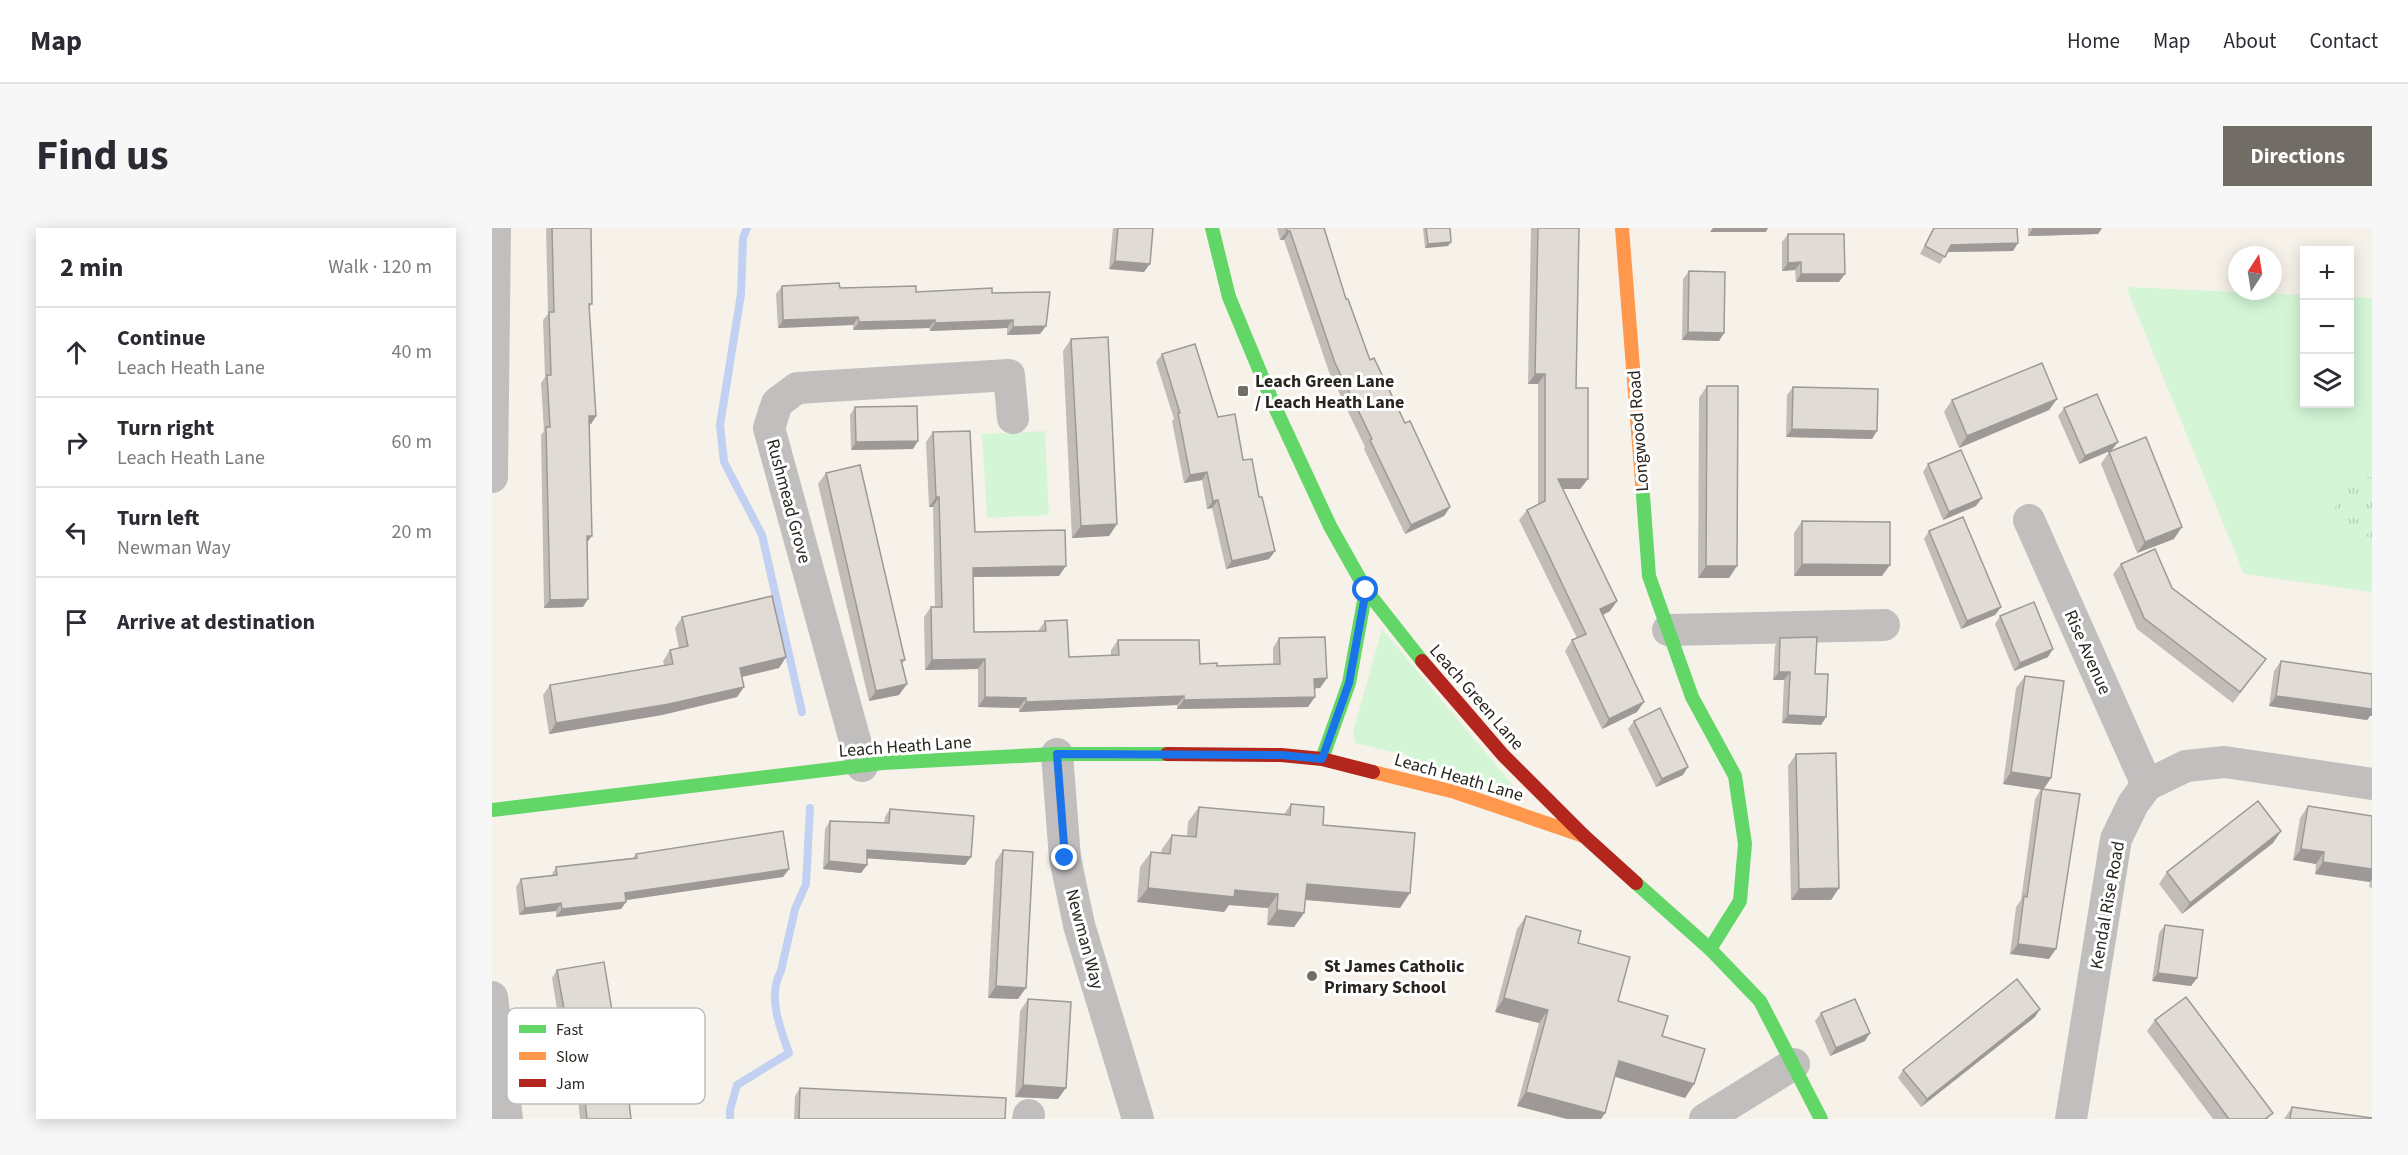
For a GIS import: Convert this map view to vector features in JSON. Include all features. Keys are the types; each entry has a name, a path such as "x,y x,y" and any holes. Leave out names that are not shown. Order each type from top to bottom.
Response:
{"street":[{"path":"492,477 495,228"},
{"name":"Leach Green Lane","path":"1212,228 1229,297 1273,404 1330,526 1366,590 1403,639 1503,755 1584,836 1710,948 1760,1001 1821,1119"},
{"name":"Longwood Road","path":"1622,228 1649,576 1692,697 1735,776 1745,844 1740,901 1710,948"},
{"name":"Rushmead Grove","path":"862,766 769,428 777,403 797,388 1009,375 1013,418"},
{"name":"Rise Avenue","path":"2029,520 2147,785"},
{"path":"1322,759 1349,683 1366,590"},
{"path":"1668,630 1884,625"},
{"name":"Leach Heath Lane","path":"492,810 883,762 1057,754 1281,755 1322,759 1455,792 1584,836"},
{"name":"Newman Way","path":"1057,754 1065,858 1078,925 1138,1119"},
{"name":"Kendal Rise Road","path":"2071,1119 2116,839 2133,804 2147,785 2186,766 2225,762 2372,784"},
{"path":"492,997 507,1119"},
{"path":"1705,1119 1794,1064"}],"green space":[{"path":"2126,287 2228,292 2228,300 2282,300 2282,294 2300,295 2300,408 2354,408 2354,297 2372,298 2372,592 2244,574"},
{"path":"1045,431 1049,515 987,518 982,434"},
{"path":"2345,471 2372,478 2372,538 2330,527"},
{"path":"1382,629 1526,801 1405,755 1355,743 1353,732"}],"building":[{"path":"552,228 591,228 592,304 589,304 596,416 589,416 592,536 587,536 588,599 550,600 546,427 550,427 547,375 551,375 549,312 554,312"},
{"path":"1118,228 1153,228 1150,264 1115,261"},
{"path":"1286,228 1324,228 1346,299 1348,299 1370,360 1374,358 1405,423 1410,421 1450,507 1411,525 1335,363 1290,231"},
{"path":"1426,228 1450,228 1451,242 1428,244"},
{"path":"1538,228 1579,228 1576,388 1588,388 1588,479 1558,479 1617,601 1600,609 1644,702 1609,719 1572,640 1586,634 1527,510 1545,501 1545,374 1535,374"},
{"path":"1934,228 2017,228 2018,243 1951,245 1945,257 1925,246"},
{"path":"1788,234 1844,234 1845,274 1801,274 1801,262 1788,263"},
{"path":"1689,271 1725,272 1724,333 1688,332"},
{"path":"839,283 840,288 916,286 916,292 992,288 992,293 1050,292 1046,326 1013,327 1013,320 935,323 935,320 859,322 858,317 783,320 782,286"},
{"path":"1108,337 1117,524 1081,526 1071,339"},
{"path":"1195,344 1218,417 1235,414 1243,460 1252,459 1259,497 1262,497 1275,551 1232,561 1218,500 1213,501 1207,472 1190,475 1178,413 1180,413 1162,354"},
{"path":"2042,363 2057,399 1967,436 1952,400"},
{"path":"1707,386 1738,386 1737,566 1706,566"},
{"path":"1793,387 1878,389 1877,431 1792,429"},
{"path":"2097,394 2118,442 2085,456 2064,408"},
{"path":"917,406 918,441 856,442 855,407"},
{"path":"970,431 975,532 1065,530 1066,566 973,568 974,632 1046,631 1045,621 1067,620 1069,657 1119,655 1118,640 1199,640 1200,664 1217,663 1217,666 1280,664 1279,638 1325,637 1327,678 1314,679 1315,697 1184,700 1184,696 1026,702 1026,698 985,697 985,659 932,660 931,607 942,607 939,497 936,497 933,432"},
{"path":"2146,437 2182,527 2145,542 2109,452"},
{"path":"1961,450 1982,498 1949,512 1928,464"},
{"path":"860,465 905,660 901,660 907,684 876,691 826,473"},
{"path":"1963,517 2001,607 1967,621 1929,531"},
{"path":"1802,521 1890,522 1890,565 1802,564"},
{"path":"2155,549 2172,588 2266,659 2240,692 2144,618 2121,564"},
{"path":"772,596 786,657 740,668 744,687 669,704 556,723 550,685 673,664 670,650 688,646 682,617"},
{"path":"2034,602 2053,649 2020,663 2000,616"},
{"path":"1817,637 1815,674 1828,674 1826,717 1788,715 1790,672 1779,672 1780,638"},
{"path":"2281,661 2372,674 2372,709 2276,696"},
{"path":"2025,676 2064,681 2051,778 2011,772"},
{"path":"1660,708 1688,767 1662,779 1634,721"},
{"path":"1836,753 1839,888 1799,889 1796,754"},
{"path":"2042,789 2080,794 2056,949 2018,944"},
{"path":"2258,801 2281,831 2190,903 2167,872"},
{"path":"1291,804 1324,807 1323,825 1415,833 1410,893 1307,884 1304,913 1277,910 1278,894 1235,890 1234,897 1148,888 1151,852 1170,854 1172,835 1196,837 1199,807 1290,815"},
{"path":"2308,806 2372,816 2372,869 2323,862 2324,852 2301,849"},
{"path":"890,809 974,816 971,857 867,850 867,865 829,861 830,821 889,823"},
{"path":"783,831 789,869 625,893 626,902 562,909 561,903 525,908 521,879 557,875 556,867 637,858 636,854"},
{"path":"1003,850 1033,852 1026,988 996,986"},
{"path":"1526,916 1581,931 1578,943 1630,957 1618,1001 1668,1016 1662,1036 1705,1049 1694,1084 1619,1061 1605,1113 1526,1092 1548,1010 1504,998"},
{"path":"2165,925 2203,930 2197,978 2158,973"},
{"path":"604,962 612,1008 564,1008 557,970"},
{"path":"2017,979 2040,1009 1927,1099 1903,1070"},
{"path":"2186,997 2273,1113 2265,1119 2229,1119 2155,1020"},
{"path":"1028,999 1071,1002 1066,1088 1023,1085"},
{"path":"1855,999 1870,1033 1836,1048 1821,1013"},
{"path":"800,1088 1006,1098 1005,1119 799,1119"},
{"path":"585,1104 629,1104 631,1119 587,1119"},
{"path":"2292,1107 2372,1118 2372,1119 2290,1119"}],"waterway":[{"path":"747,228 743,238 741,294 720,425 724,462 762,535 802,712"},
{"path":"730,1119 730,1110 737,1085 789,1053 776,1012 775,991 795,909 806,884 810,808"}],"traffic: fast":[{"path":"1212,228 1229,297 1273,403 1330,526 1366,590 1422,661"},
{"path":"1642,482 1649,576 1692,697 1735,776 1745,844 1740,901 1710,949"},
{"path":"1322,759 1349,683 1366,590"},
{"path":"492,810 883,763 1057,754 1167,754"},
{"path":"1636,883 1710,949 1760,1001 1821,1119"}],"traffic: slow":[{"path":"1622,228 1642,482"},
{"path":"1373,772 1455,792 1584,836"}],"traffic: jam":[{"path":"1422,661 1503,755 1584,836 1636,883"},
{"path":"1167,754 1281,755 1322,759 1373,772"}],"place":[{"name":"Leach Green Lane / Leach Heath Lane","path":"1243,391"},
{"name":"St James Catholic Primary School","path":"1312,976"}],"route":[{"path":"1065,858 1057,754 1281,755 1322,759 1349,683 1366,590"}]}
